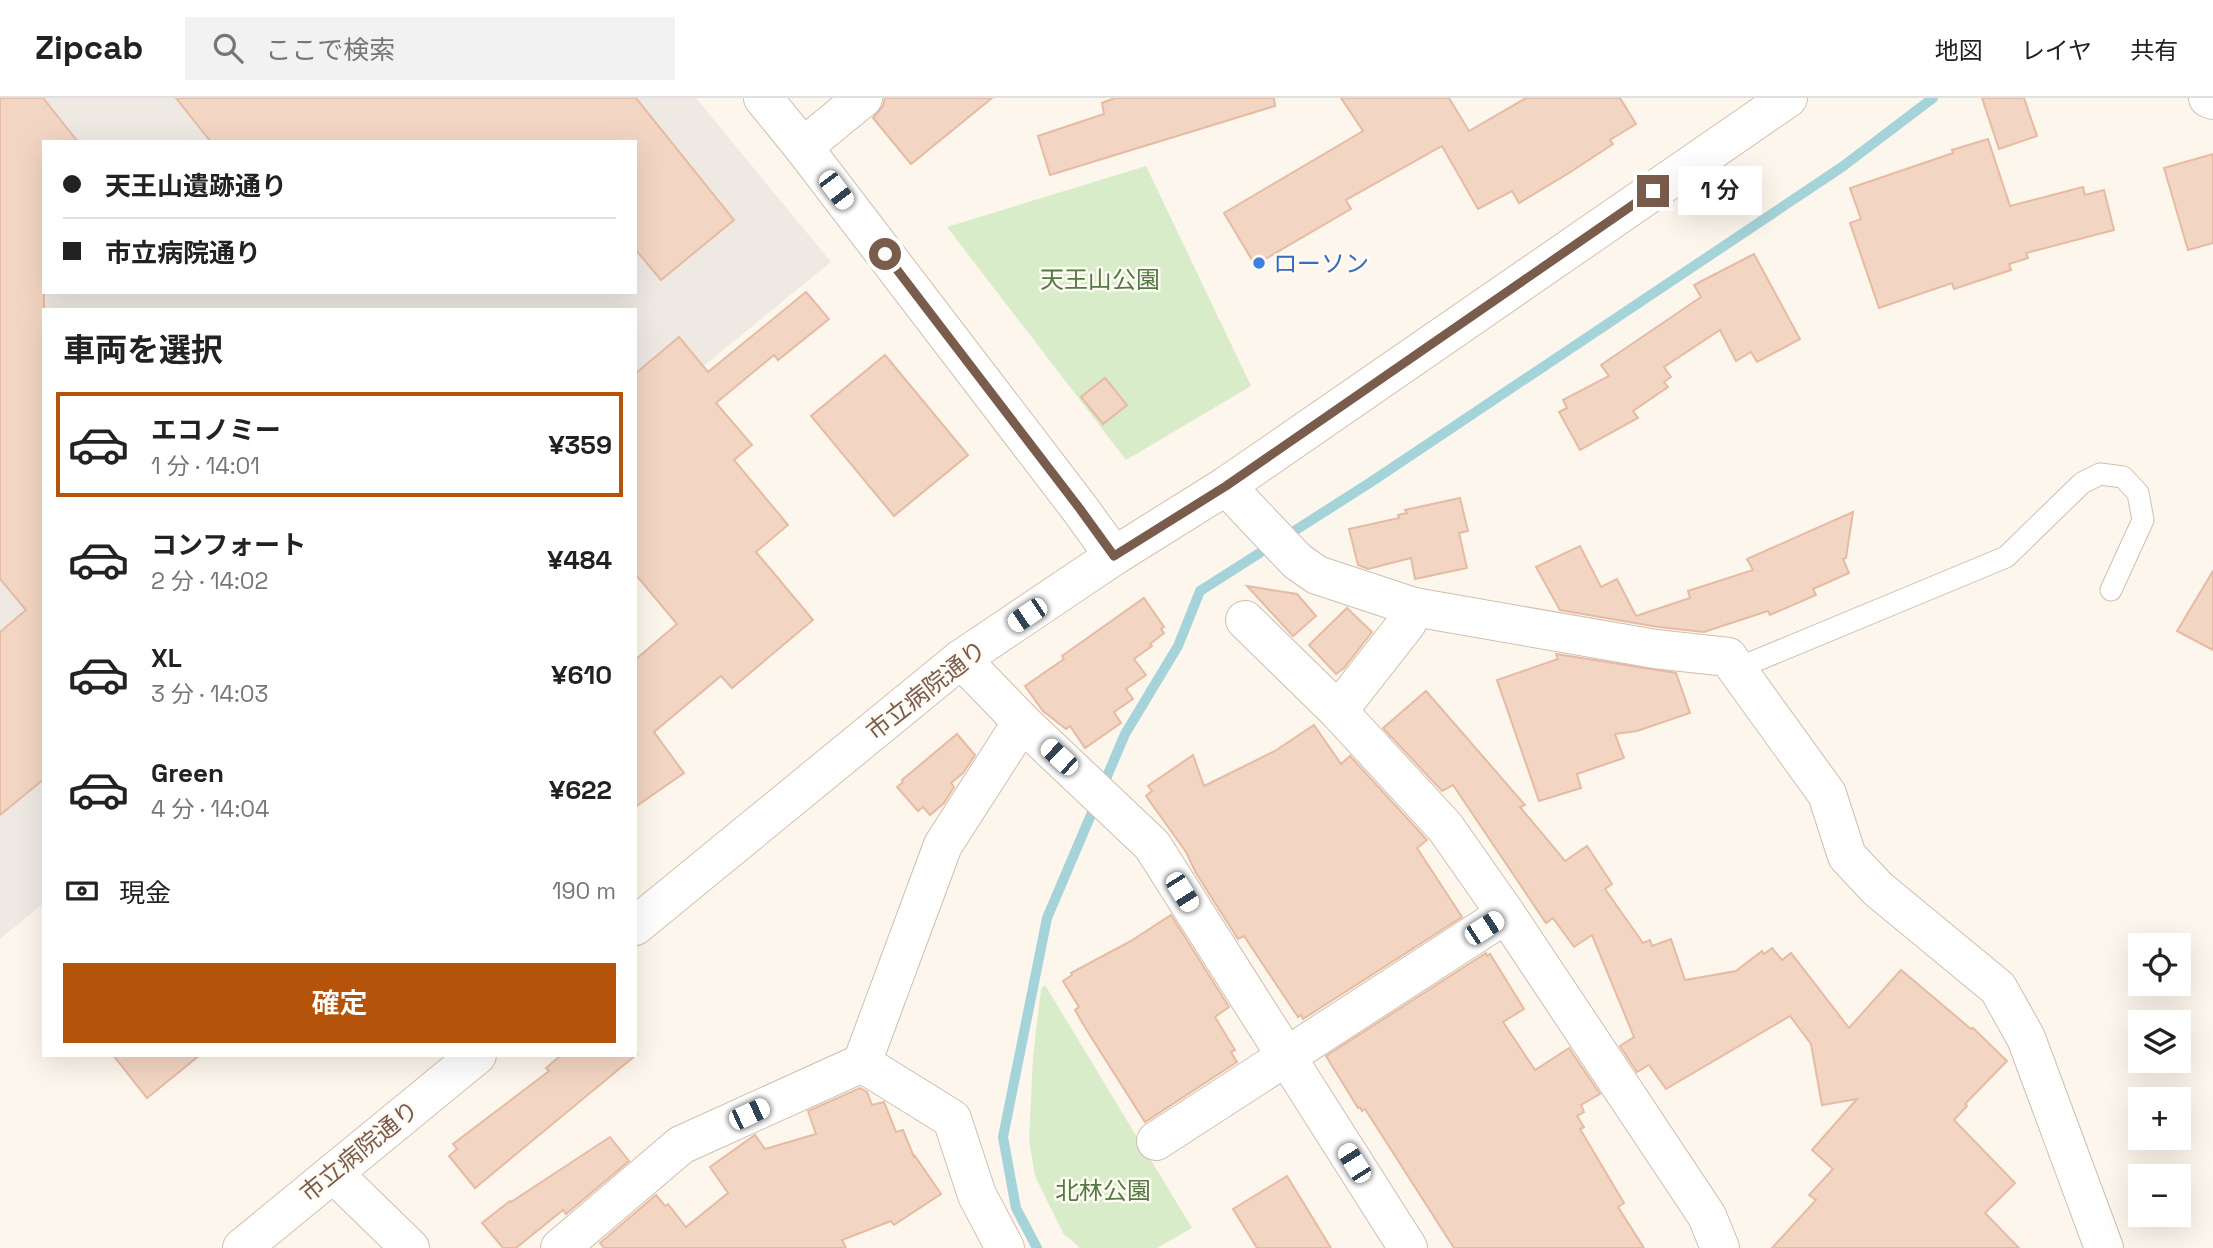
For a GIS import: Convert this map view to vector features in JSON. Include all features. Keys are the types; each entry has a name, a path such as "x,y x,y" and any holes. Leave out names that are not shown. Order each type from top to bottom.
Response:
{"street":[{"path":"763,98 1114,556"},
{"path":"803,147 863,98"},
{"name":"市立病院通り","path":"637,924 961,659 1114,556 1226,486 1788,98"},
{"path":"2208,98 2213,100"},
{"path":"1226,486 1297,561 1317,575 1413,607 1656,649 1728,657 1827,794 1847,856 1878,889 1998,988 2026,1038 2104,1248"},
{"path":"1338,711 1406,623 1413,607"},
{"path":"1245,620 1338,711 1445,827 1707,1216 1720,1248"},
{"path":"961,659 1022,722 1152,845 1408,1248"},
{"path":"560,1248 681,1145 862,1063 943,845 1022,722"},
{"path":"1156,1141 1506,914"},
{"name":"市立病院通り","path":"242,1248 475,1057"},
{"path":"862,1063 952,1119 977,1195 1005,1248"},
{"path":"333,1173 410,1248"}],"lane":[{"path":"1736,669 2006,556 2082,483 2100,474 2123,477 2138,494 2143,520 2111,590"}],"shaded area":[{"path":"0,98 696,98 831,262 637,420 637,308 42,308 42,905 0,939"}],"green space":[{"name":"天王山公園","path":"1146,166 1251,386 1126,460 947,227"},
{"name":"北林公園","path":"1045,985 1192,1228 1157,1248 1080,1248 1063,1233 1035,1176 1029,1140 1033,1057 1041,989"}],"building":[{"path":"0,98 43,98 76,140 42,140 42,781 0,815 0,632 26,610 0,579"},
{"path":"176,98 636,98 734,220 661,280 637,251 637,140 209,140"},
{"path":"885,98 992,98 911,164 873,118 883,106"},
{"path":"1115,98 1274,98 1275,106 1050,175 1038,136 1104,114 1102,103"},
{"path":"1341,98 1449,98 1469,131 1526,98 1620,98 1636,124 1610,140 1613,144 1519,203 1512,191 1478,209 1442,146 1346,200 1351,209 1255,265 1224,213 1363,131"},
{"path":"1982,98 2024,98 2037,136 1999,149"},
{"path":"1988,139 2010,206 2083,187 2085,195 2104,190 2114,230 2026,253 2028,258 2009,264 2011,270 1954,289 1952,283 1879,308 1850,223 1861,219 1850,188"},
{"path":"2213,154 2213,243 2188,250 2164,168"},
{"path":"1754,254 1800,339 1757,362 1751,352 1736,361 1720,330 1664,367 1671,377 1664,382 1668,387 1633,411 1638,418 1580,450 1559,412 1567,408 1563,400 1609,376 1601,365 1701,297 1694,285"},
{"path":"806,292 829,319 778,360 774,355 716,403 752,445 734,460 788,525 756,552 813,620 732,688 721,676 654,732 684,773 637,806 637,658 677,624 637,576 637,372 679,337 708,372"},
{"path":"885,355 968,455 894,516 811,416"},
{"path":"1105,378 1127,405 1103,424 1081,397"},
{"path":"1460,498 1468,531 1459,533 1467,568 1415,579 1411,558 1368,569 1358,565 1349,529 1399,518 1398,515 1407,513 1405,510"},
{"path":"1853,512 1846,558 1843,559 1849,573 1813,589 1816,595 1770,615 1768,611 1704,632 1560,610 1536,567 1580,546 1601,587 1617,579 1636,616 1690,598 1688,591 1753,570 1747,559"},
{"path":"2213,571 2213,650 2177,631"},
{"path":"1247,586 1297,594 1316,616 1293,636"},
{"path":"1144,598 1164,627 1161,629 1164,633 1134,659 1146,675 1126,689 1133,699 1114,712 1121,723 1085,748 1070,726 1066,729 1043,711 1025,686 1064,659 1062,656"},
{"path":"1347,608 1372,632 1344,668 1336,674 1309,645"},
{"path":"1556,654 1676,673 1690,713 1637,731 1615,734 1624,758 1577,774 1581,788 1539,801 1497,680 1558,659"},
{"path":"1426,691 1525,805 1520,807 1565,861 1587,846 1612,884 1605,889 1643,943 1650,940 1652,946 1671,939 1685,980 1736,971 1762,951 1764,954 1772,948 1782,960 1791,953 1849,1028 1901,970 1973,1028 2007,1061 1965,1104 1967,1106 1954,1120 2015,1183 1985,1213 2019,1248 1772,1248 1816,1200 1809,1195 1833,1169 1812,1150 1857,1099 1822,1105 1811,1044 1790,1016 1666,1089 1649,1065 1637,1072 1620,1046 1634,1037 1592,935 1574,947 1553,918 1546,923 1453,785 1442,791 1383,728"},
{"path":"1314,725 1341,764 1350,756 1427,840 1417,848 1462,917 1303,1019 1301,1015 1298,1017 1244,936 1238,939 1196,873 1186,852 1146,796 1152,791 1148,786 1193,755 1204,786 1275,751"},
{"path":"957,734 975,755 963,773 951,783 954,787 944,803 930,815 923,807 918,811 897,787"},
{"path":"1171,915 1229,1007 1215,1017 1235,1050 1231,1052 1237,1062 1145,1122 1086,1029 1075,1010 1079,1007 1063,981 1072,975 1071,973 1131,941"},
{"path":"1486,953 1487,956 1490,954 1524,1009 1503,1022 1535,1070 1569,1048 1600,1094 1581,1105 1584,1112 1577,1116 1584,1127 1580,1129 1624,1203 1618,1207 1644,1248 1454,1248 1365,1109 1362,1111 1358,1108 1326,1056"},
{"path":"115,1057 198,1057 147,1098"},
{"path":"559,1057 634,1057 475,1188 449,1156 457,1149 453,1144 549,1071 546,1068"},
{"path":"860,1088 867,1092 872,1105 884,1102 896,1132 903,1130 914,1157 941,1194 894,1225 891,1221 842,1240 846,1248 604,1248 600,1243 656,1195 665,1206 668,1204 686,1227 728,1193 710,1167 755,1135 765,1149 816,1134 808,1111"},
{"path":"610,1137 629,1161 566,1214 563,1210 516,1248 503,1248 482,1223 510,1201"},
{"path":"1287,1176 1331,1248 1257,1248 1233,1209"}],"waterway":[{"path":"1102,788 1125,734 1178,646 1200,591 1371,482 1842,167 1933,98"},
{"path":"1037,1248 1016,1208 1003,1137 1047,918 1096,803"}],"place":[{"name":"ローソン","path":"1259,263"}],"route":[{"path":"885,254 1114,556 1226,486 1653,191"}]}
